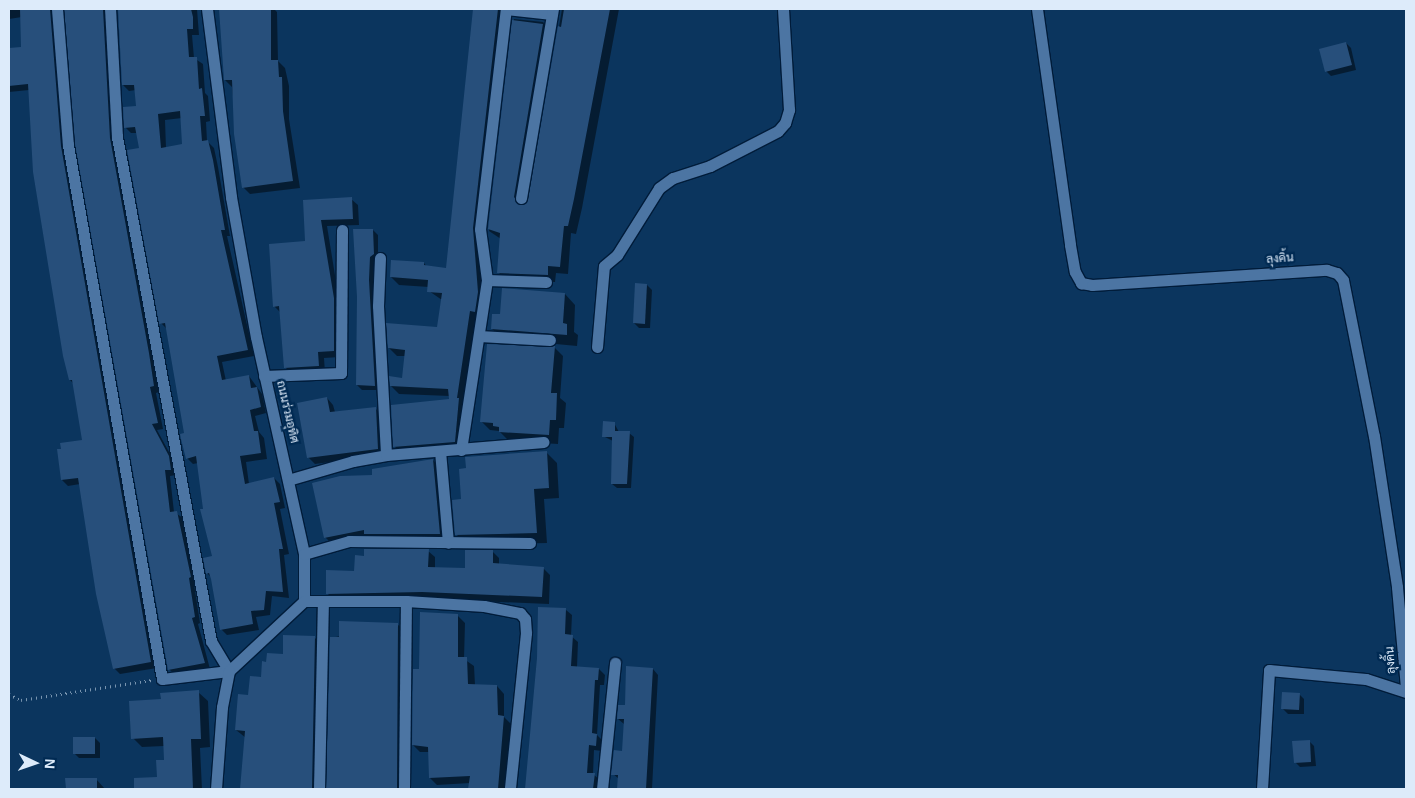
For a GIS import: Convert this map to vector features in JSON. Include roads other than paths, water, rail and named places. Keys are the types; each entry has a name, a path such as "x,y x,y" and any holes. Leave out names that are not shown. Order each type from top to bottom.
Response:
{"street":[{"path":"57,9 68,145 162,679 229,671"},
{"path":"110,9 117,137 211,641 229,671"},
{"name":"ถนนร่วมอุทิศ","path":"207,9 231,197 264,376 304,554 304,601"},
{"path":"461,450 487,280 480,229 506,9 552,11 521,198"},
{"path":"598,347 604,266 617,255 659,188 673,178 710,166 778,131 786,123 789,110 783,9"},
{"name":"ลุงคิ้น","path":"1037,9 1070,245 1075,272 1081,283 1327,270 1337,273 1343,280 1374,436 1396,578 1406,688"},
{"path":"264,376 341,373 342,230"},
{"path":"380,258 378,306 386,455"},
{"path":"487,280 546,282"},
{"path":"479,336 550,340"},
{"path":"288,480 353,461 386,455 544,442"},
{"path":"440,451 448,543"},
{"path":"304,554 349,541 530,543"},
{"path":"216,789 222,707 229,671 304,601 406,601 513,610 525,619 526,634 510,789"},
{"path":"404,789 406,601"},
{"path":"320,789 323,602"},
{"path":"602,789 615,662"},
{"name":"ลุงคิ้น","path":"1262,789 1269,670 1366,679 1406,692"}]}
